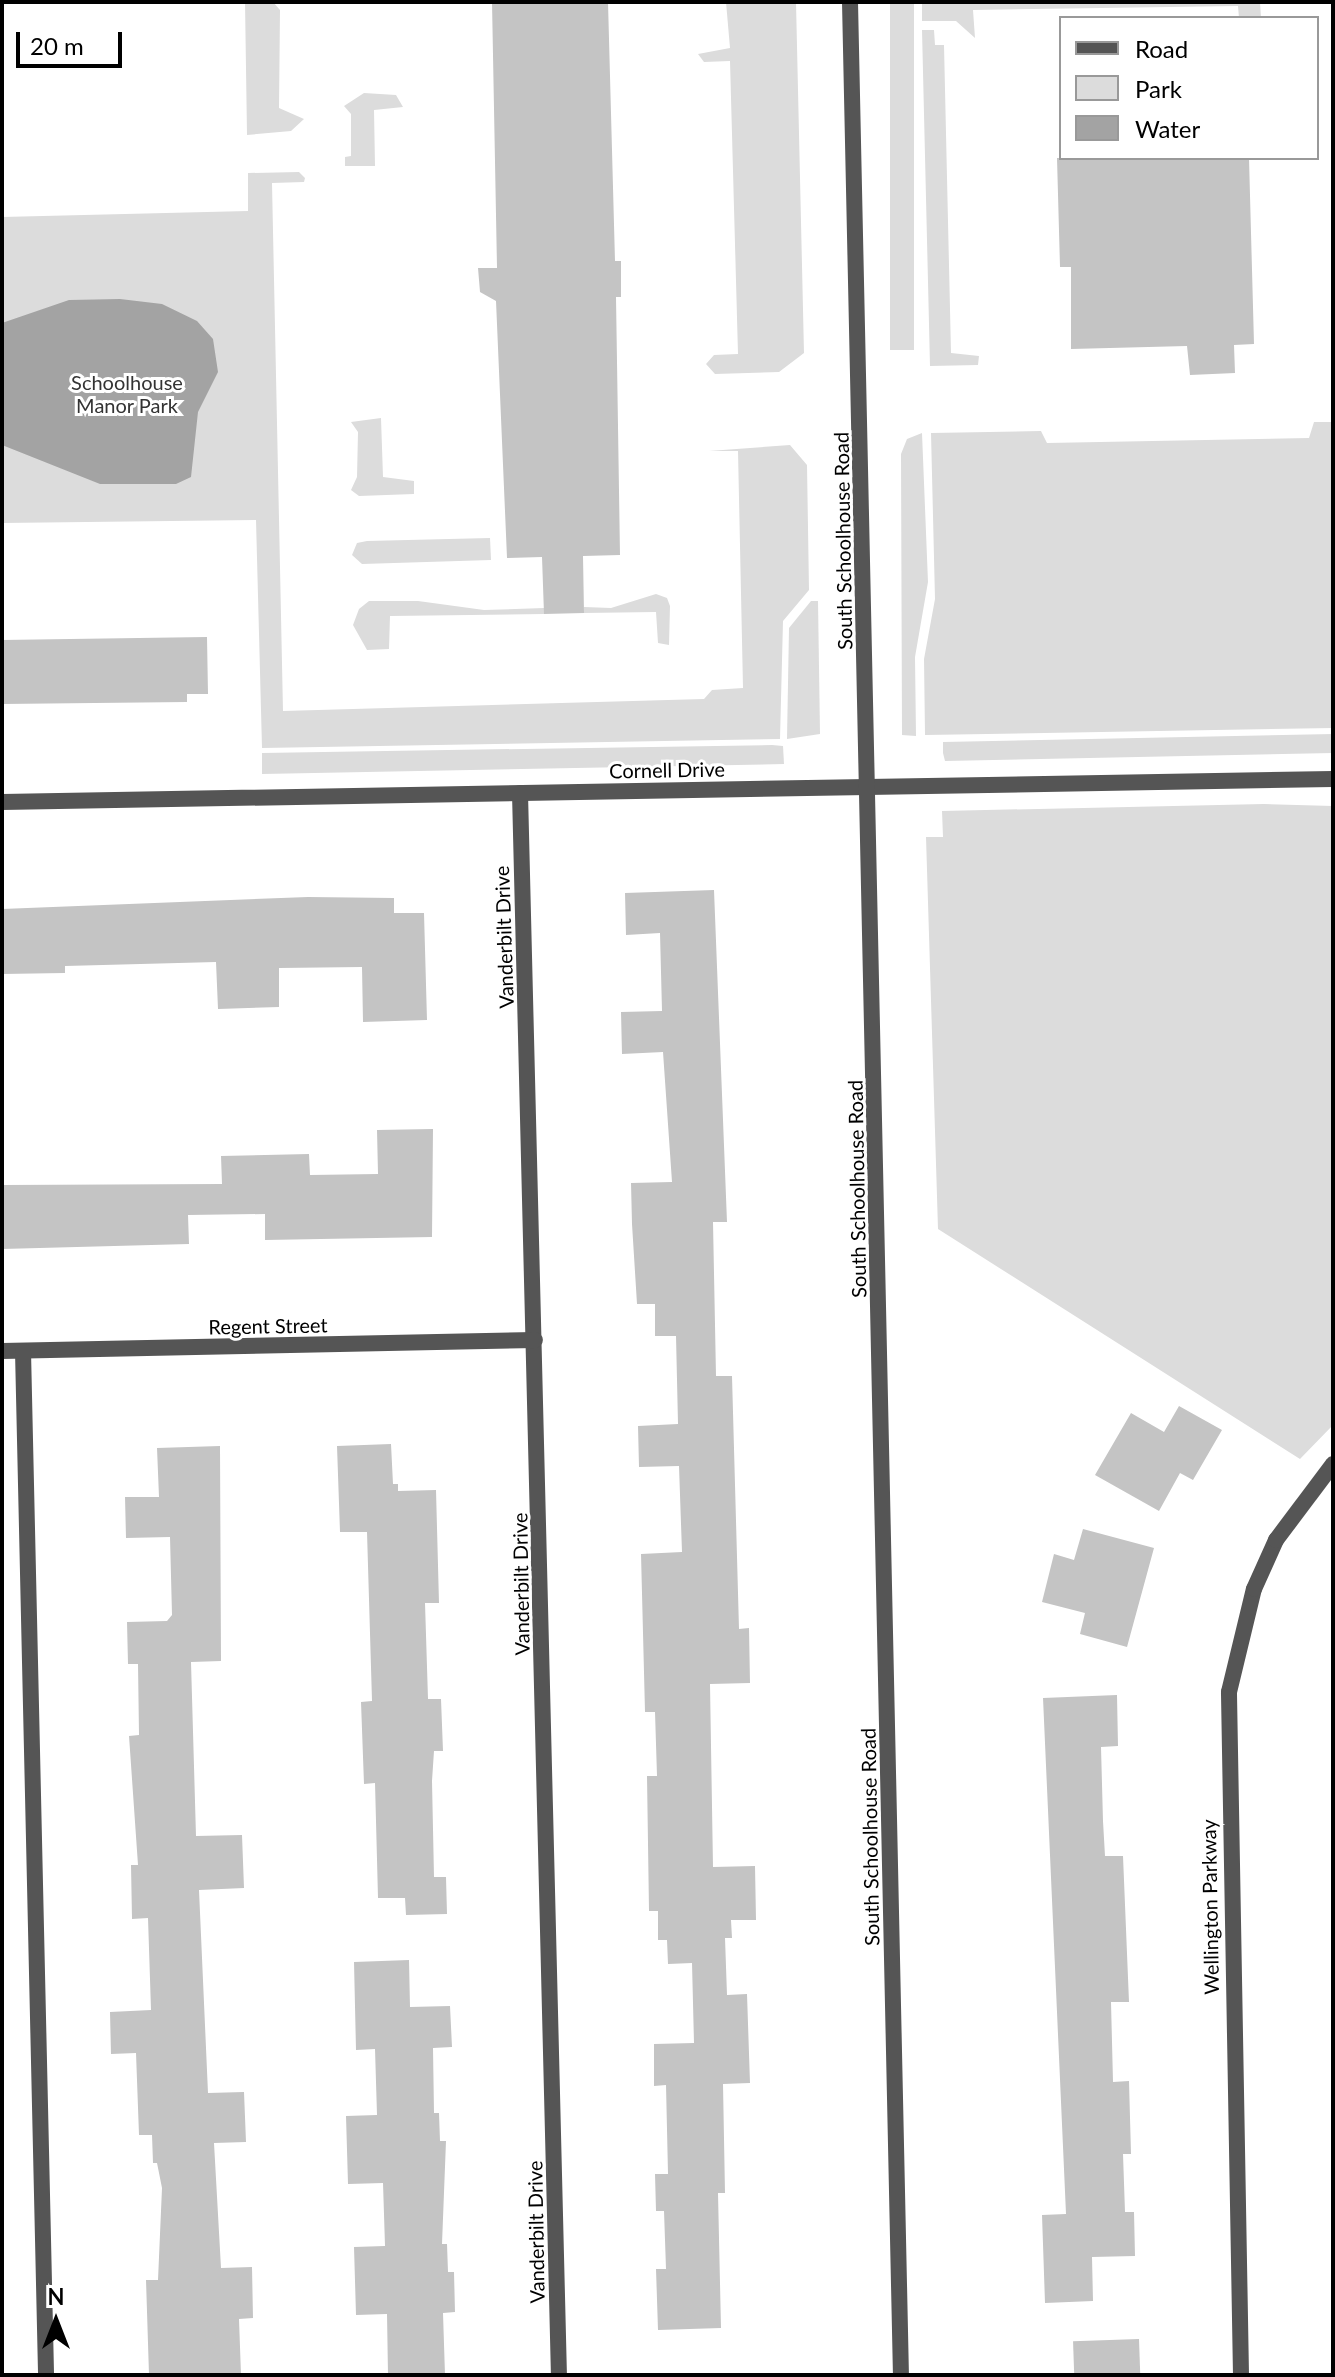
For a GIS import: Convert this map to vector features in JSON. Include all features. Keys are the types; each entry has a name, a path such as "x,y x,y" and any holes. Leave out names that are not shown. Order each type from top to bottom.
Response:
{"street":[{"name":"South Schoolhouse Road","path":"850,2 901,2375"},
{"name":"Cornell Drive","path":"2,802 1333,779"},
{"name":"Vanderbilt Drive","path":"520,793 559,2375"},
{"name":"Regent Street","path":"2,1351 535,1340"},
{"path":"23,1351 46,2375"},
{"name":"Wellington Parkway","path":"1241,2375 1229,1692 1254,1589 1276,1540 1333,1464"}],"green space":[{"path":"245,2 273,2 280,10 279,108 304,119 291,131 247,135"},
{"path":"726,2 796,2 804,353 779,372 715,374 706,364 714,355 738,354 730,61 704,62 698,54 730,48"},
{"path":"890,2 914,2 914,350 890,350"},
{"path":"922,2 1260,2 1261,16 1239,16 1238,6 973,10 975,38 956,21 922,21"},
{"path":"922,30 934,30 935,45 944,45 951,353 979,356 978,365 930,366"},
{"path":"364,93 396,95 403,107 374,110 375,166 345,166 345,157 351,156 351,114 344,106"},
{"name":"Schoolhouse Manor Park","path":"299,172 305,178 304,182 272,183 283,711 704,699 712,690 743,688 738,451 709,451 790,445 807,465 809,590 783,621 780,739 262,748 256,520 2,523 2,217 248,211 248,173"},
{"path":"381,418 383,477 414,481 414,494 359,496 351,490 357,477 358,432 351,422"},
{"path":"1314,422 1333,422 1333,728 925,735 924,659 935,599 931,433 1041,431 1047,443 1309,438"},
{"path":"922,433 928,582 915,657 916,736 902,735 901,454 907,439"},
{"path":"490,538 491,560 362,564 352,555 357,543 367,541"},
{"path":"656,594 667,598 670,606 669,645 658,643 656,612 584,613 584,607 611,608"},
{"path":"369,601 418,601 484,610 544,608 544,614 390,616 389,649 367,650 353,625 359,609"},
{"path":"811,601 818,601 820,734 787,739 789,628"},
{"path":"1333,734 1333,753 945,761 943,753 943,742"},
{"path":"783,746 784,764 262,774 262,753"},
{"path":"1264,804 1333,806 1333,1425 1300,1459 938,1229 926,837 943,837 942,811"}],"water":[{"path":"120,299 162,304 197,321 213,339 218,372 198,412 191,477 176,484 100,484 2,445 2,323 69,300"}],"building":[{"path":"492,2 608,2 615,261 621,261 621,297 616,297 620,555 583,556 584,613 544,614 542,557 507,558 496,301 480,292 478,268 497,268"},
{"path":"1057,158 1249,160 1254,344 1234,345 1235,373 1190,375 1187,346 1071,349 1071,267 1060,267"},
{"path":"207,637 208,694 187,694 187,702 2,704 2,640"},
{"path":"714,890 727,1222 713,1222 716,1376 732,1376 739,1629 749,1628 750,1683 710,1684 713,1867 755,1866 756,1920 731,1920 732,1938 725,1938 727,1995 747,1994 750,2083 723,2084 725,2193 718,2193 721,2328 658,2330 656,2269 666,2269 664,2211 656,2211 655,2174 668,2174 666,2085 654,2086 654,2044 694,2043 692,1963 668,1964 667,1940 658,1940 658,1911 649,1911 647,1776 657,1776 655,1712 645,1712 641,1554 682,1552 679,1466 639,1467 638,1426 678,1424 676,1336 655,1336 655,1304 637,1304 631,1183 672,1182 663,1052 622,1054 621,1012 662,1011 660,933 626,935 625,893"},
{"path":"308,897 394,898 394,913 424,913 427,1020 363,1022 362,967 279,968 279,1007 218,1009 216,962 65,966 65,973 2,974 2,909"},
{"path":"433,1129 432,1237 265,1240 265,1214 188,1215 189,1244 2,1249 2,1185 222,1184 221,1156 309,1154 310,1175 378,1174 377,1130"},
{"path":"1179,1406 1222,1430 1193,1480 1180,1473 1159,1511 1095,1475 1131,1413 1164,1432"},
{"path":"391,1444 393,1484 398,1484 398,1491 436,1490 439,1603 425,1603 428,1699 441,1699 443,1751 434,1751 434,1877 446,1877 447,1914 406,1915 405,1898 378,1898 375,1783 364,1784 361,1702 372,1701 367,1532 340,1532 337,1446"},
{"path":"220,1446 221,1661 191,1662 196,1836 242,1835 244,1888 199,1890 208,2093 244,2092 246,2142 214,2143 221,2268 252,2267 253,2318 239,2319 241,2375 149,2375 146,2280 158,2280 162,2188 157,2163 153,2163 152,2135 139,2135 136,2053 111,2054 110,2012 151,2010 148,1918 132,1919 131,1865 138,1865 129,1736 139,1735 138,1664 128,1664 127,1622 167,1621 172,1615 170,1537 126,1538 125,1497 159,1497 157,1448"},
{"path":"1083,1529 1154,1548 1127,1647 1080,1634 1085,1613 1042,1602 1054,1554 1074,1560"},
{"path":"1117,1695 1118,1746 1101,1747 1103,1821 1105,1856 1123,1856 1129,2002 1111,2002 1113,2082 1129,2081 1131,2154 1123,2154 1125,2212 1134,2212 1135,2256 1092,2257 1093,2301 1045,2303 1042,2215 1066,2214 1043,1698"},
{"path":"409,1960 410,2007 450,2006 452,2047 433,2048 434,2113 439,2113 440,2141 446,2141 442,2244 447,2244 448,2272 454,2272 455,2312 443,2313 445,2375 388,2375 387,2314 356,2315 354,2247 385,2246 383,2183 348,2184 346,2116 377,2115 375,2049 356,2050 354,1962"},
{"path":"1139,2339 1140,2375 1074,2375 1073,2341"}]}
